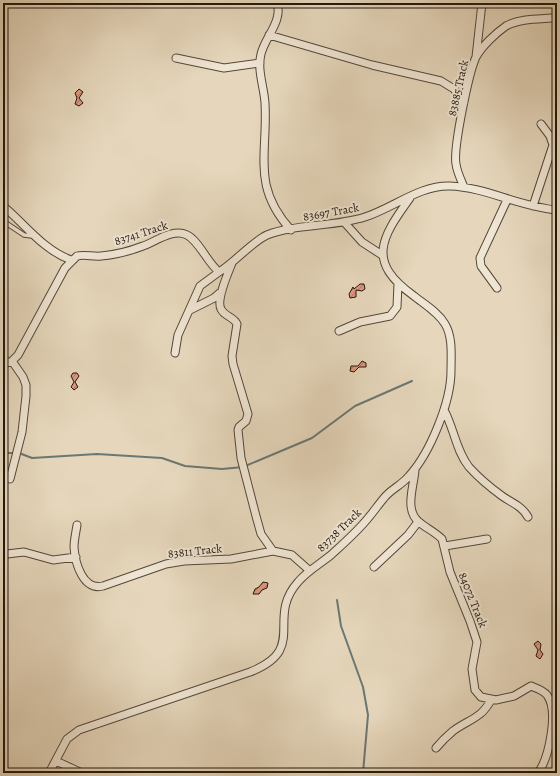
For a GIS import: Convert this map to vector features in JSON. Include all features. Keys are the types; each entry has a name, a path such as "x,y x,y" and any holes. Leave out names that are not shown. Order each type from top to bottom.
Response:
{"street":[{"name":"83697 Track","path":"276,3 278,16 262,49 260,63 265,113 263,153 265,177 274,208 291,230 366,217 422,192 437,187 464,187 507,200 557,210"},
{"path":"476,57 482,3"},
{"name":"83885 Track","path":"464,187 455,163 456,149 464,102 476,57 485,46 507,26 522,21 551,18"},
{"path":"269,35 366,63 441,81 454,88 464,102"},
{"path":"176,58 224,68 260,63"},
{"path":"533,206 553,145 550,136 541,124"},
{"path":"382,255 382,248 389,229 410,198"},
{"path":"496,288 482,266 480,258 507,200"},
{"path":"3,206 25,225 34,236 61,256 71,260 50,294 18,355 12,361 3,364"},
{"path":"344,222 362,242 382,255"},
{"path":"175,353 178,335 201,285 232,263 263,237 291,230"},
{"name":"83741 Track","path":"71,260 81,255 102,256 118,253 178,233 190,237 208,261 219,272"},
{"name":"83738 Track","path":"49,773 67,739 79,730 250,672 273,660 280,653 283,646 283,617 286,605 298,582 331,555 358,529 385,497 406,480 415,470 444,410 451,375 450,341 447,328 434,312 398,283 387,268 382,255"},
{"path":"232,263 220,300 221,309 235,320 237,324 232,356 235,372 248,414 246,421 240,425 238,430 241,458 261,534 273,551"},
{"path":"339,331 360,322 390,316 397,306 398,283"},
{"path":"189,311 214,298 222,291"},
{"path":"10,479 22,432 26,396 26,385 23,377 12,361"},
{"path":"444,410 451,423 460,450 469,467 501,495 522,508 528,517"},
{"path":"374,567 408,535 418,522 412,512 410,504 415,470"},
{"name":"84072 Track","path":"418,522 442,539 450,572 477,642 476,655 472,669 475,690 481,697 491,700"},
{"path":"7,554 24,552 53,560 75,555 77,525"},
{"path":"444,546 487,539"},
{"name":"83811 Track","path":"75,555 84,579 93,586 98,587 166,564 184,561 231,559 273,551 292,555 310,571"},
{"path":"436,748 455,729 479,716 491,700 514,696 531,686 546,693 552,712 549,747 538,773"},
{"path":"56,761 82,773"}],"lane":[{"path":"3,221 24,235 34,236"}],"building":[{"path":"79,89 83,92 79,98 83,103 79,106 75,104 77,98 75,93"},
{"path":"360,284 364,284 365,289 362,291 356,290 356,297 350,298 349,294 353,287 354,289"},
{"path":"362,361 366,363 366,367 359,367 354,372 350,371 351,366 358,366"},
{"path":"73,373 77,373 79,376 75,382 78,387 74,390 71,387 74,382 71,376"},
{"path":"263,582 268,583 267,588 262,590 259,594 253,594 255,589"},
{"path":"538,641 541,644 540,650 543,654 540,659 536,656 538,650 534,644"}],"waterway":[{"path":"19,453 32,458 97,454 162,458 185,466 222,469 243,467 312,438 355,406 412,381"},
{"path":"3,453 15,453"},
{"path":"337,600 341,626 363,687 368,715 363,773"}]}
